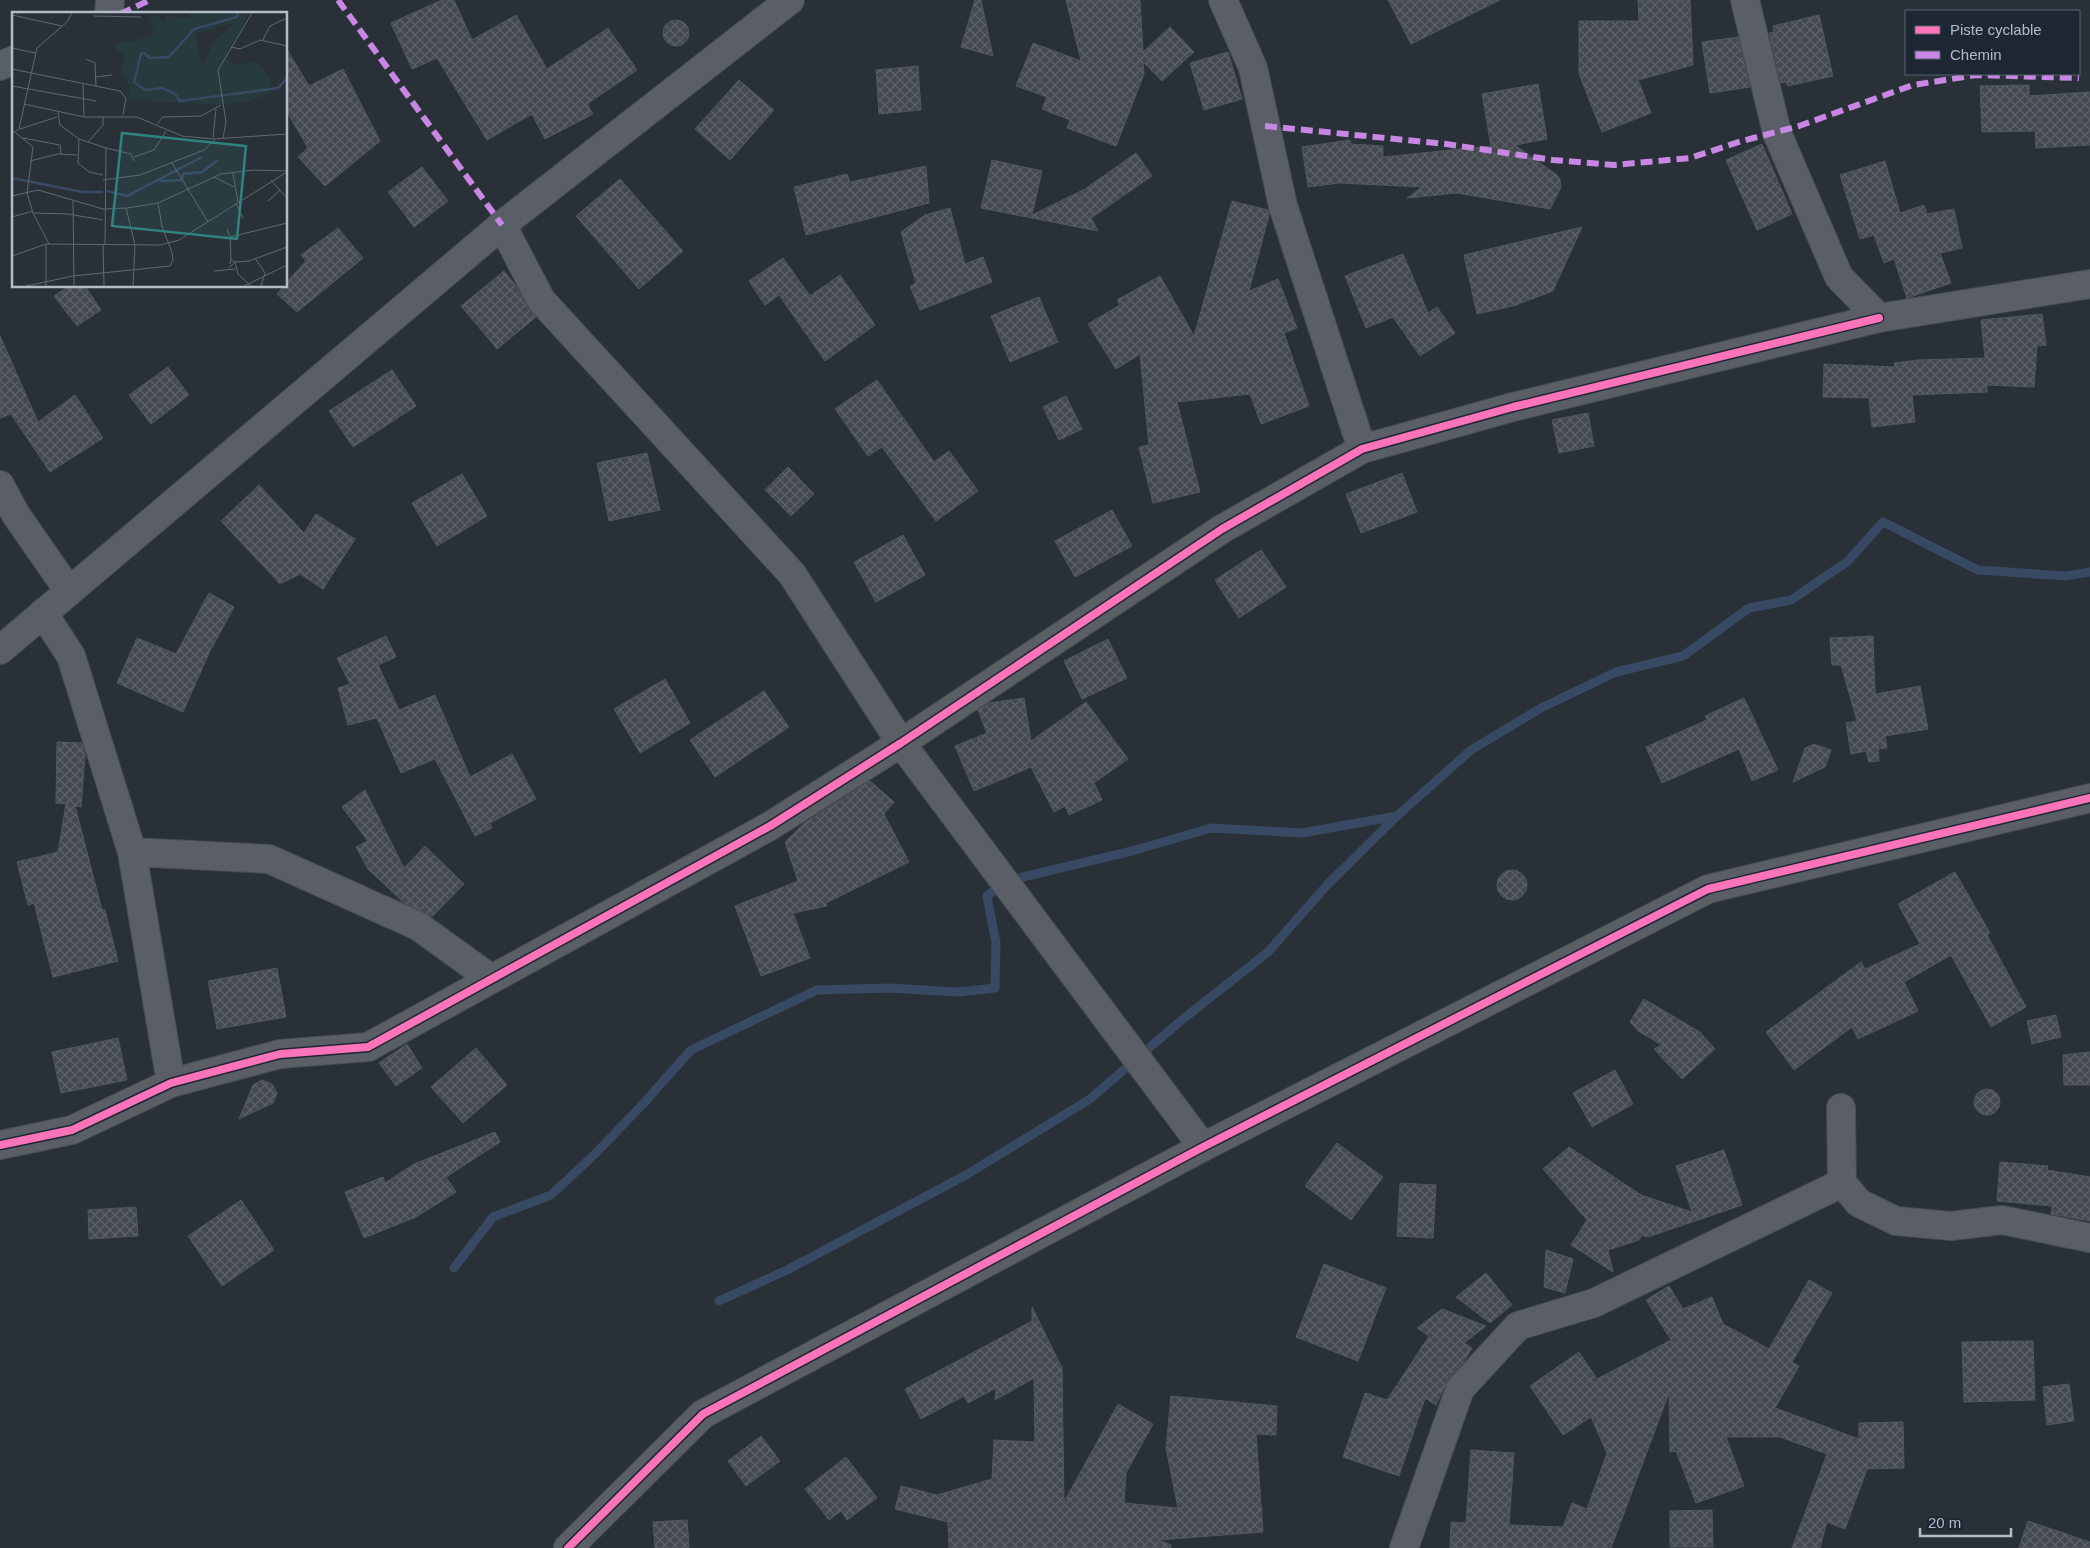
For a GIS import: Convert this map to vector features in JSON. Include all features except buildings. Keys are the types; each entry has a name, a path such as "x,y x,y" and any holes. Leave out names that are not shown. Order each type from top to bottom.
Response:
{"street":[{"path":"0,650 502,225 790,0"},
{"path":"1223,0 1253,68 1283,206 1362,449"},
{"path":"1745,0 1777,133 1839,276 1879,318"},
{"path":"0,66 12,61"},
{"path":"502,225 541,300 792,574 901,743 1203,1147"},
{"path":"0,1144 72,1130 172,1083 280,1054 368,1047 490,978 770,826 901,743 1222,529 1362,449 1513,407 1879,318 2090,284"},
{"path":"0,485 16,515 69,591"},
{"path":"43,613 71,656 132,852 172,1083"},
{"path":"568,1548 703,1414 1203,1147 1708,889 2090,798"},
{"path":"132,852 269,859 418,926 490,978"},
{"path":"1841,1108 1842,1183 1859,1203 1896,1221 1951,1226 2002,1220 2090,1238"},
{"path":"1404,1548 1460,1389 1518,1326 1594,1303 1842,1183"}],"waterway":[{"path":"719,1301 787,1270 966,1175 1090,1099 1178,1023 1268,952 1328,884 1397,816 1471,750 1541,708 1616,672 1683,656 1749,608 1791,600 1847,562 1883,522 1978,570 2066,576 2090,572"},
{"path":"454,1268 493,1217 551,1195 595,1154 691,1050 817,990 888,988 958,992 995,988 996,943 987,896 1006,881 1132,851 1211,828 1302,833 1397,816"}],"marked path":[{"path":"124,12 150,0"},
{"path":"338,0 502,225"},
{"path":"1265,126 1446,144 1553,160 1614,165 1690,158 1742,141 1799,126 1913,85 1977,75 2079,78"}],"cycle path":[{"path":"0,1145 72,1130 171,1083 280,1054 368,1047 770,826 901,743 1222,529 1362,449 1513,407 1879,318"},
{"path":"568,1548 703,1414 1203,1147 1708,889 2090,798"}]}
